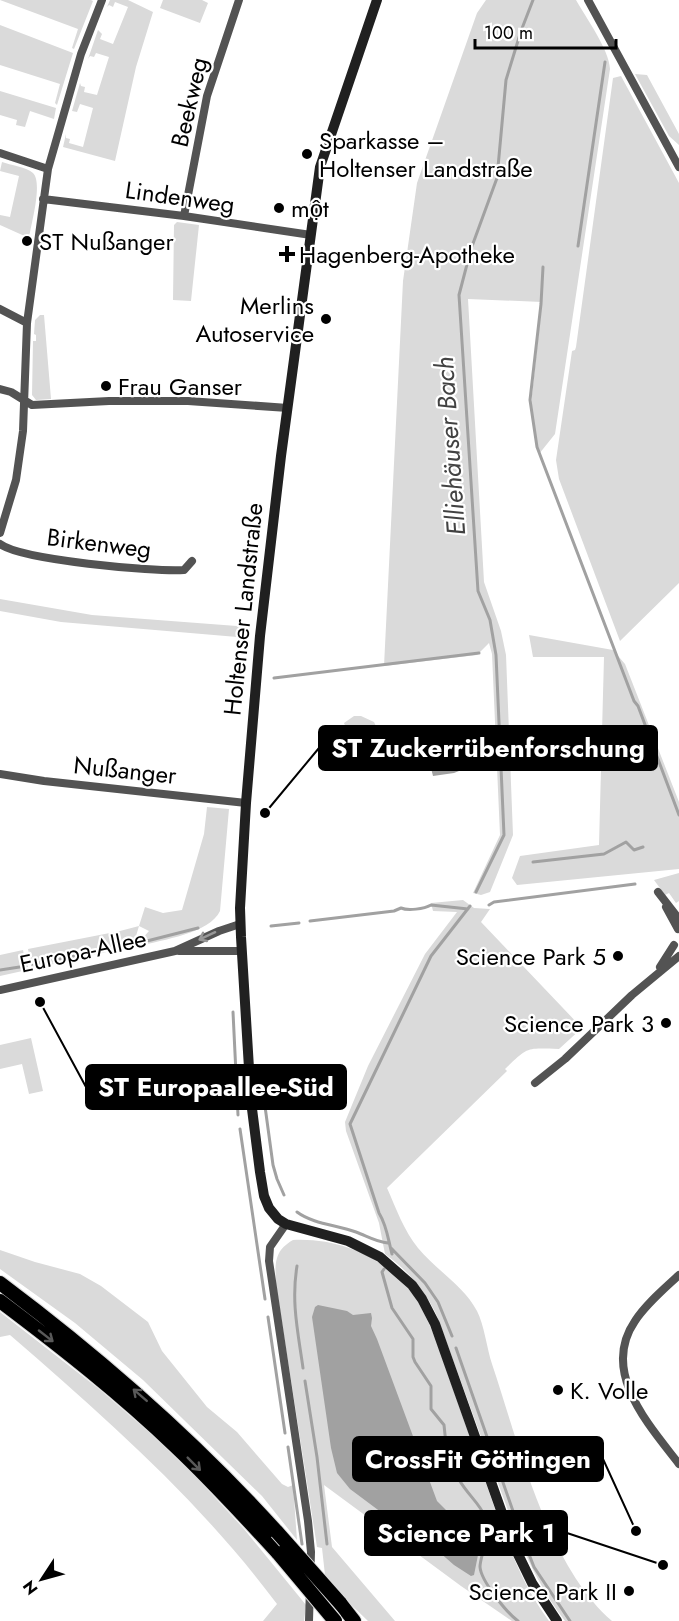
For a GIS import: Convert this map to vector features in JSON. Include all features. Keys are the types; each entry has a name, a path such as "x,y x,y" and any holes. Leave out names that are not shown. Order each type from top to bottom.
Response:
{"highway":[{"path":"0,1283 80,1344 148,1402 213,1464 277,1532 354,1621"},
{"path":"0,1301 91,1372 154,1426 200,1470 278,1553 335,1621"}],"street":[{"path":"0,533 16,480 23,431 27,323 48,169 81,54 102,0"},
{"name":"Beekweg","path":"184,216 207,96 239,0"},
{"name":"Holtenser Landstraße","path":"286,1224 274,1216 267,1204 260,1172 251,1101 240,924 246,803 260,636 320,167 377,0"},
{"path":"588,0 679,165"},
{"path":"0,153 48,169"},
{"name":"Lindenweg","path":"43,199 184,216 311,236"},
{"path":"0,309 27,323"},
{"path":"0,389 11,392 32,405 109,401 188,401 288,408"},
{"name":"Birkenweg","path":"0,544 11,550 55,558 132,567 184,570 192,561"},
{"name":"Nußanger","path":"0,774 44,781 246,803"},
{"path":"658,892 679,919"},
{"path":"535,1083 565,1059 678,951 674,937 678,928 663,900"},
{"name":"Europa-Allee","path":"0,990 175,951 240,924"},
{"name":"Europa-Allee","path":"175,951 242,951"},
{"path":"309,1621 312,1586 309,1531 269,1261 270,1247 286,1224 348,1242 371,1252 398,1271 422,1299 435,1324 513,1544 532,1583 557,1621"},
{"path":"679,1275 634,1323 628,1335 623,1368 628,1388 644,1416 679,1464"}],"shaded area":[{"path":"0,0 93,1 74,49 72,48 78,29"},
{"path":"110,0 128,0 153,12 136,67 115,161 63,147 66,134 66,138 70,139 69,143 83,147 93,108 80,104 77,112 72,111 80,83 85,87 84,92 97,95 109,57 96,53 94,57 90,56 88,59 98,30 102,34 100,39 113,44 128,7 115,2 113,7 109,5 107,7"},
{"path":"163,0 202,0 208,3 200,23 160,8"},
{"path":"486,0 576,0 606,52 610,69 555,434 539,454 531,404 542,302 468,299 484,582 501,631 506,655 513,835 490,892 481,895 473,893 500,835 492,654 489,643 477,655 384,666 403,281 417,183 477,13"},
{"path":"0,25 73,53 57,105 55,103 60,84 0,65"},
{"path":"635,74 647,75 679,134 679,145 669,136"},
{"path":"621,76 679,183 679,583 620,641 559,479 556,460 572,351 576,347 613,78"},
{"path":"0,91 56,108 54,119 30,111 25,127 16,125 17,120 0,115"},
{"path":"2,162 27,169 36,178 37,194 29,238 0,225 0,215 10,217 19,176 0,171"},
{"path":"177,222 199,225 191,301 173,300 174,225"},
{"path":"40,315 44,315 51,399 36,400 32,395 33,341 36,341 35,320"},
{"path":"0,599 92,615 250,627 249,638 61,622 0,611"},
{"path":"529,635 613,650 625,664 679,802 679,869 517,885 512,878 520,856 599,845 604,657 533,657"},
{"path":"354,716 361,716 374,722 376,727 378,735 376,742 364,749 351,740 344,723"},
{"path":"462,739 464,746 459,771 433,776 427,752 430,748 447,740"},
{"path":"207,807 229,809 220,911 215,919 184,935 139,946 149,931 139,926 145,907 163,913 182,910 204,834"},
{"path":"679,873 679,901 676,903 669,893 665,895 654,880"},
{"path":"463,900 474,908 490,909 481,922 582,1028 559,1049 534,1049 519,1056 505,1069 507,1071 387,1188 413,1241 425,1256 465,1294 477,1311 492,1364 538,1502 570,1568 589,1597 612,1621 565,1621 539,1581 518,1538 437,1316 415,1282 385,1254 379,1223 346,1131 345,1122 368,1066 425,954 457,912 433,911 431,903"},
{"path":"139,926 133,946 32,969 28,949"},
{"path":"23,950 27,970 0,976 0,955"},
{"path":"31,1038 43,1091 29,1094 22,1064 0,1069 0,1045"},
{"path":"293,1240 323,1241 365,1255 390,1270 419,1303 437,1344 514,1558 529,1590 549,1621 512,1621 324,1485 332,1547 395,1621 368,1621 340,1594 325,1575 322,1548 317,1547 276,1284 277,1258 282,1249"},
{"path":"0,1250 80,1274 101,1286 148,1322 162,1351 207,1407 237,1432 282,1484 288,1487 293,1485 297,1540 262,1496 143,1380 75,1323 0,1269"},
{"path":"318,1305 347,1311 353,1315 371,1313 371,1326 437,1501 480,1545 474,1575 471,1576 454,1565 414,1530 409,1533 350,1489 337,1473 331,1448 312,1317"},
{"path":"0,1312 99,1389 195,1476 244,1529 306,1605 304,1621 263,1621 277,1604 247,1566 184,1496 117,1430 10,1335 0,1337"}],"waterway":[{"name":"Elliehäuser Bach","path":"476,892 504,835 496,655 490,620 478,591 459,295 471,249 497,178 506,80 533,0"},
{"path":"578,246 605,62"},
{"path":"543,267 530,400 537,447 679,815"},
{"path":"274,678 479,653"},
{"path":"533,862 604,854 626,842 634,850 643,847"},
{"path":"489,905 494,902 635,884"},
{"path":"310,921 394,911 401,908 424,908 431,905 468,909"},
{"name":"Elliehäuser Bach","path":"392,1254 386,1228 350,1124 431,956 470,906"},
{"path":"271,926 299,923"},
{"path":"143,942 198,928"},
{"path":"32,964 133,945"},
{"path":"0,970 26,966"},
{"path":"233,1012 238,1115"},
{"path":"261,1077 273,1165 284,1195"},
{"path":"240,1129 265,1299"},
{"path":"297,1212 318,1222 388,1243"},
{"path":"391,1248 425,1283 438,1302 452,1336"},
{"path":"297,1266 295,1305 303,1368"},
{"name":"Elliehäuser Bach","path":"384,1269 382,1272 392,1308 413,1339 413,1357 431,1386 431,1409 444,1425 446,1444 456,1454 457,1475 480,1507 487,1522 486,1542"},
{"path":"268,1317 285,1433"},
{"path":"456,1348 534,1567 570,1621"},
{"path":"305,1381 327,1544"},
{"path":"288,1447 302,1544"},
{"name":"Elliehäuser Bach","path":"484,1548 481,1573 501,1604 518,1621"}],"place":[{"name":"Sparkasse – Holtenser Landstraße","path":"307,154"},
{"name":"một","path":"279,208"},
{"name":"ST Nußanger","path":"27,241"},
{"name":"Hagenberg-Apotheke","path":"287,254"},
{"name":"Merlins Autoservice","path":"326,319"},
{"name":"Frau Ganser","path":"106,386"},
{"name":"ST Zuckerrübenforschung","path":"265,813"},
{"name":"Science Park 5","path":"618,956"},
{"name":"ST Europaallee-Süd","path":"40,1002"},
{"name":"Science Park 3","path":"666,1023"},
{"name":"K. Volle","path":"558,1390"},
{"name":"CrossFit Göttingen","path":"636,1531"},
{"name":"Science Park 1","path":"663,1565"},
{"name":"Science Park II","path":"629,1591"}]}
